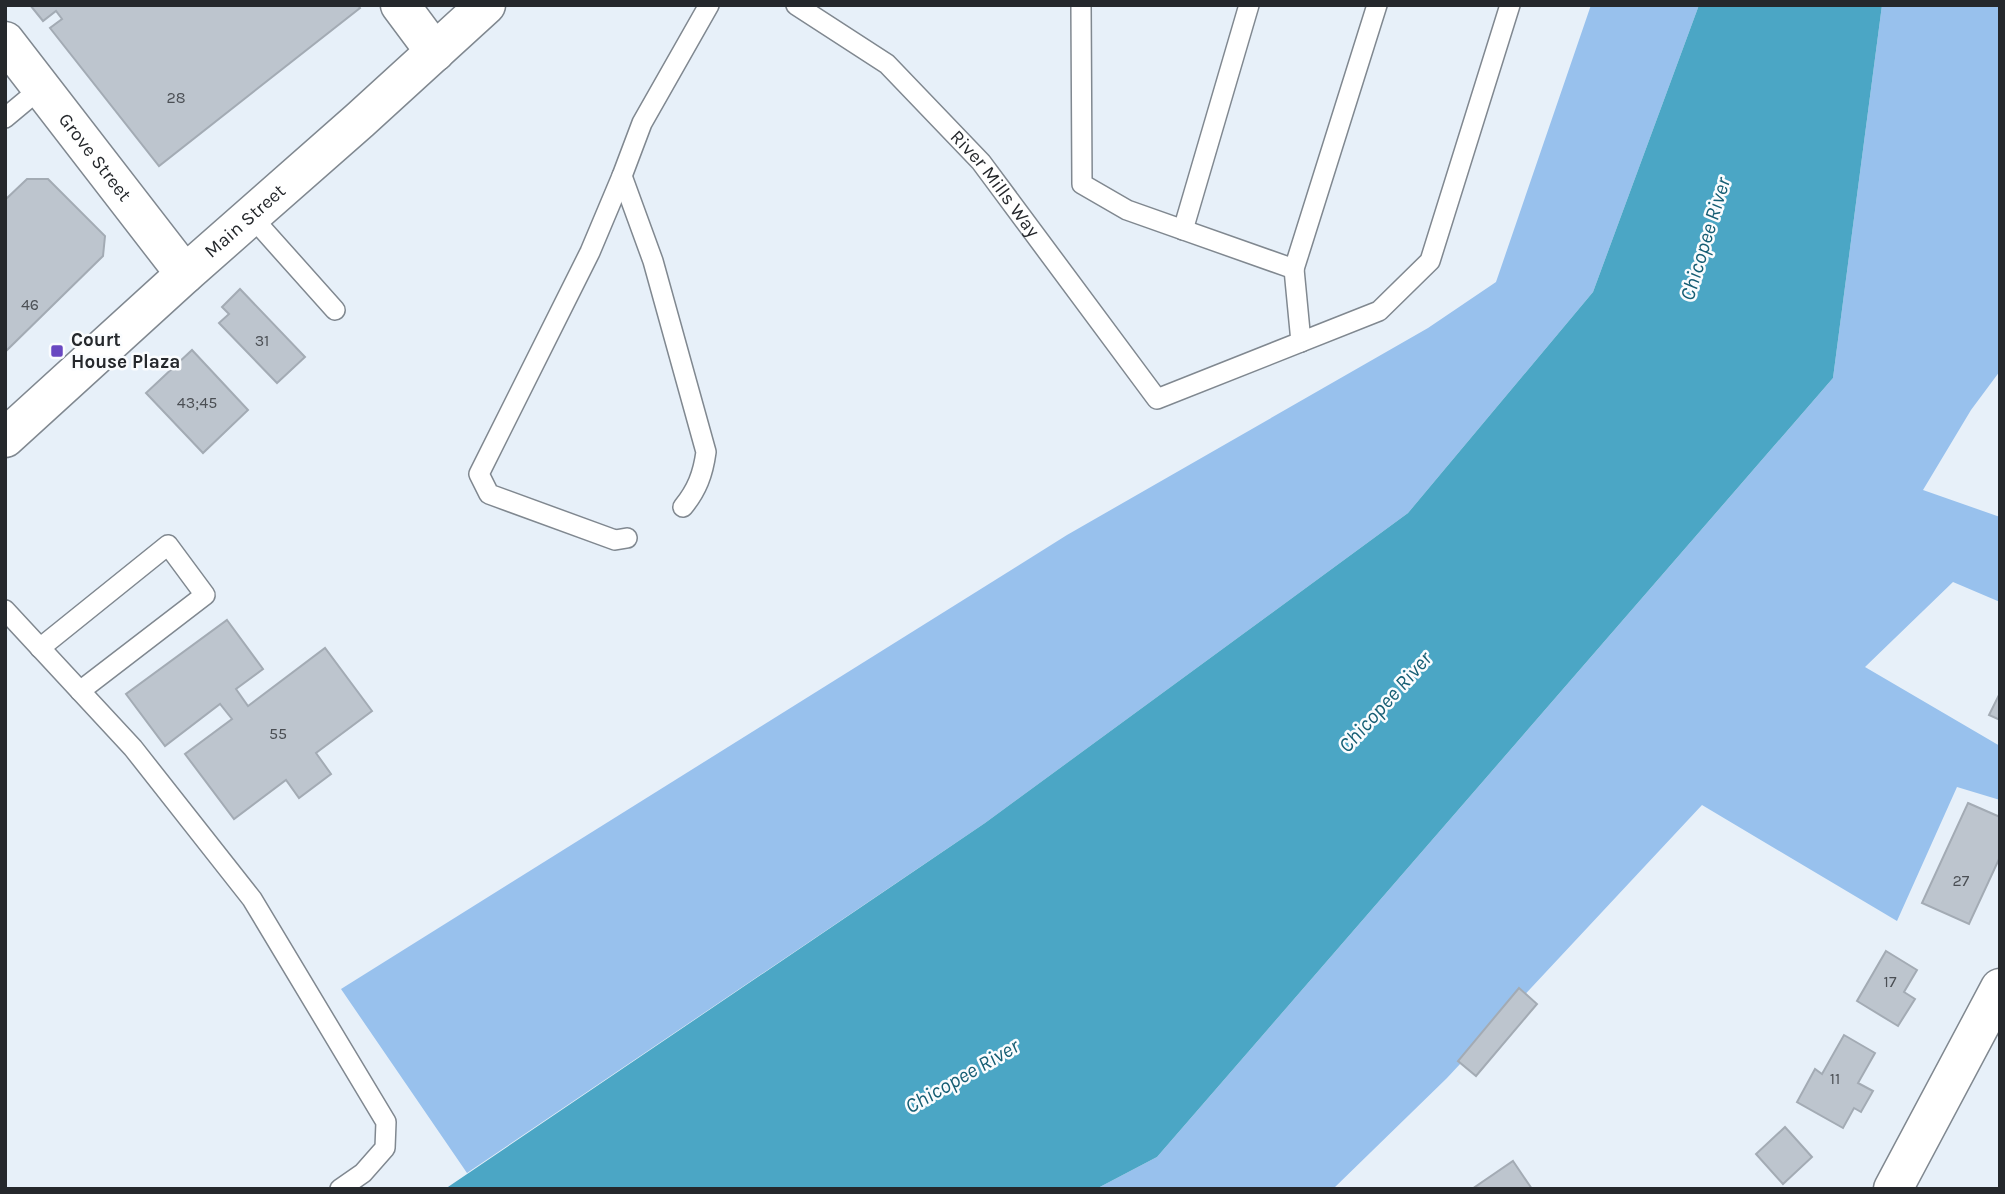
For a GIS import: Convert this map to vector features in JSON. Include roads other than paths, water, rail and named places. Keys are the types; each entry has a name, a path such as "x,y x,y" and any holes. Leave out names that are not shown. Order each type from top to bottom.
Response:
{"street":[{"path":"400,5 435,52"},
{"name":"Main Street","path":"11,422 185,274 486,5"},
{"name":"Grove Street","path":"5,41 185,274"},
{"path":"1893,1189 2000,988"}],"lane":[{"path":"627,538 615,540 489,494 479,474 590,252 642,123 709,5"},
{"name":"River Mills Way","path":"796,5 887,64 981,162 1157,399 1301,342"},
{"path":"1081,5 1082,184 1127,210 1294,269"},
{"path":"1183,230 1249,5"},
{"path":"1377,5 1294,269 1301,342 1379,311 1430,261 1510,5"},
{"path":"5,118 41,88"},
{"path":"622,177 653,261 706,453 699,485 683,508"},
{"path":"251,216 335,310"},
{"path":"40,648 168,545 205,595 80,691"},
{"path":"5,610 133,748 252,899 386,1122 385,1148 363,1173 340,1189"}],"water":[{"name":"Chicopee River","path":"1699,5 1882,5 1833,378 1157,1157 1096,1189 445,1189 985,823 1408,513 1593,292"}],"place":[{"name":"Court House Plaza","path":"57,351"}]}
